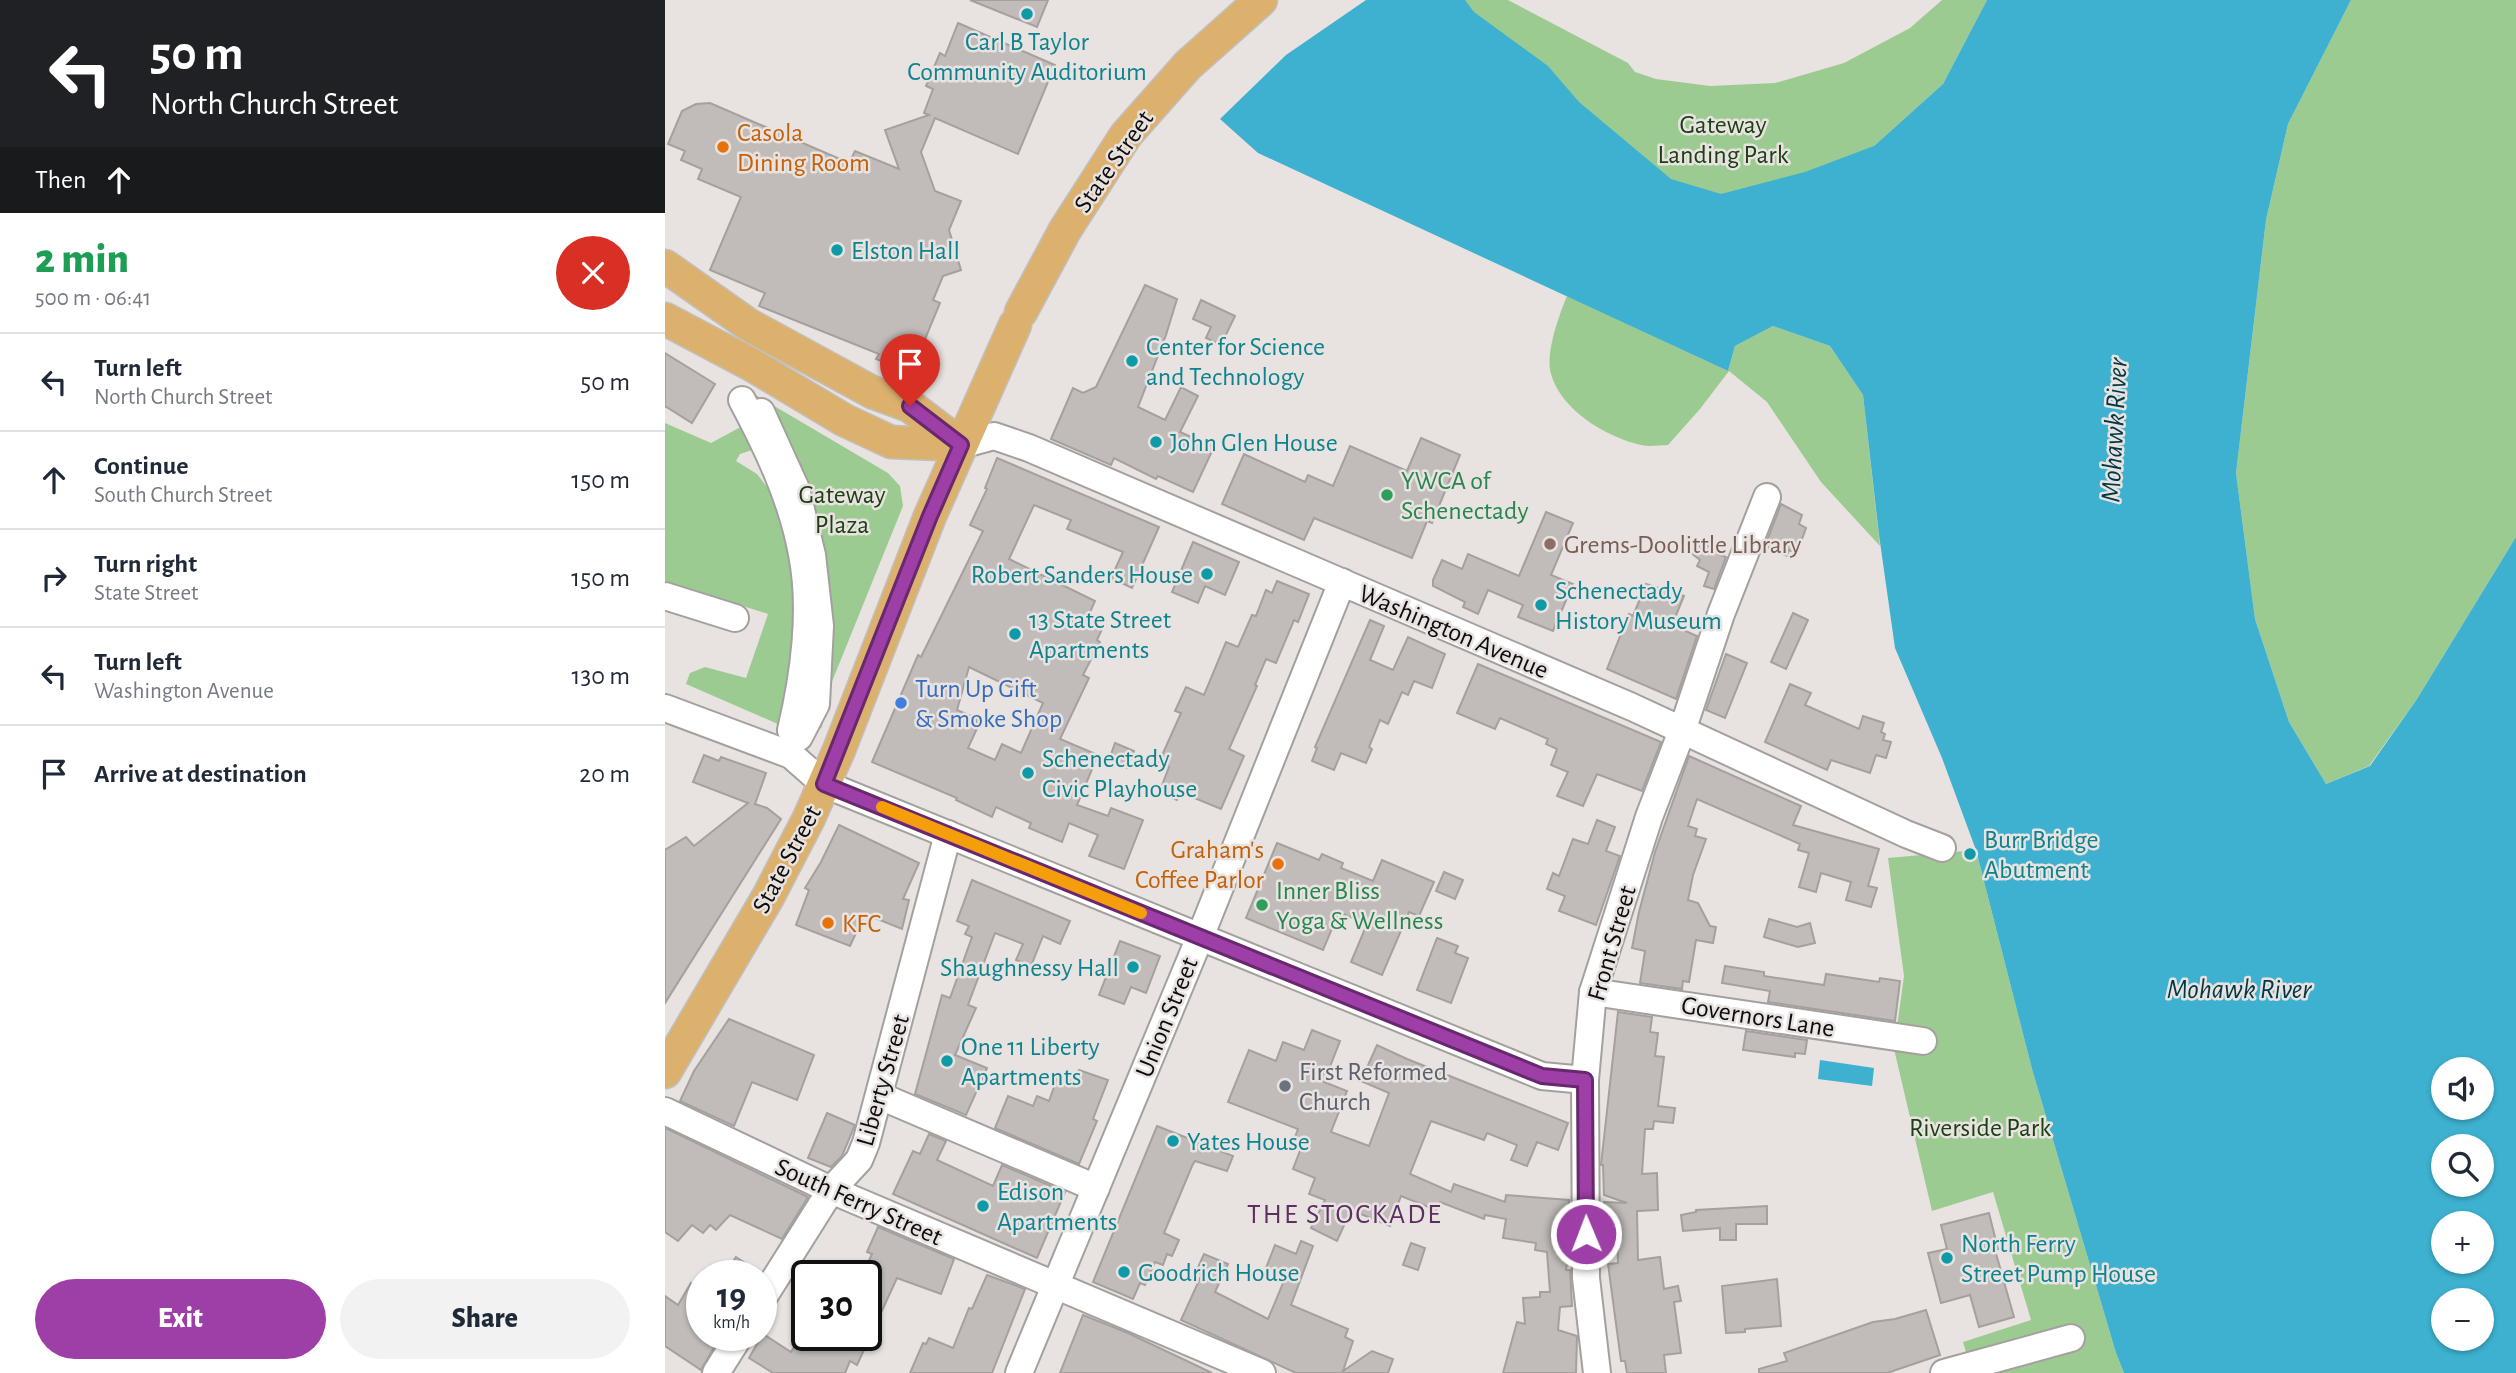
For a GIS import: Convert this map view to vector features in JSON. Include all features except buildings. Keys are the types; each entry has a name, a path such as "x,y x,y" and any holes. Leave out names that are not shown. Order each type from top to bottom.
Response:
{"main road":[{"name":"State Street","path":"665,1072 772,889 824,784 930,516 1018,318 1065,230 1126,135 1188,65 1261,0"},
{"path":"665,266 749,325 872,391 910,406 961,445"},
{"path":"665,299 752,365"},
{"name":"Washington Avenue","path":"665,319 752,365 844,419 891,442 961,445"}],"street":[{"path":"752,406 796,489 812,555 820,626 816,704 799,737 791,730 800,691 807,623 803,556 786,495 752,406"},
{"name":"Washington Avenue","path":"961,445 994,436 1012,442 1342,582 1942,848"},
{"name":"Front Street","path":"1597,1373 1586,1278 1585,1080 1593,992 1649,817 1682,731 1725,603 1767,497"},
{"name":"Union Street","path":"1019,1373 1200,936 1342,582"},
{"path":"665,597 735,618"},
{"path":"665,708 791,755 824,784 1542,1076 1585,1080"},
{"name":"Liberty Street","path":"777,1276 831,1190 859,1160 866,1143 948,834"},
{"name":"Governors Lane","path":"1593,992 1923,1041"},
{"path":"880,1096 1096,1188"},
{"name":"South Ferry Street","path":"665,1111 831,1190 1262,1373"},
{"path":"1944,1373 2071,1338"},
{"path":"716,1373 730,1351"}],"green space":[{"name":"Gateway Landing Park","path":"1437,0 1508,0 1628,63 1635,72 1656,79 1710,86 1775,83 1844,63 1910,28 1942,0 1987,0 1943,84 1874,146 1772,269"},
{"path":"2351,0 2516,0 2516,537 2417,699 2369,766 2326,784 2289,722 2255,619 2236,473 2266,220 2288,124"},
{"path":"1567,296 1728,371 1735,346 1773,326 1830,346 1863,395 1880,546 1821,482 1767,402 1729,371 1668,445 1644,446 1627,441 1587,420 1564,399 1551,374 1550,356 1554,335"},
{"name":"Gateway Plaza","path":"742,387 888,473 900,486 903,506 827,694 822,727 807,740 787,728 686,684 690,673 705,667 746,678 768,614 665,581 665,423 711,443 748,423","holes":["761,447 776,484 767,487 757,474 736,461 740,454"]},
{"name":"Riverside Park","path":"1976,850 2032,1069 2124,1373 1972,1373 1963,1342 2031,1320 1993,1192 1932,1211 1894,1049 1904,976 1888,858"}],"water":[{"name":"Mohawk River","path":"1366,0 1465,0 1474,12 1548,66 1579,102 1671,179 1721,194 1805,172 1874,146 1943,84 1987,0 2351,0 2288,124 2266,220 2236,473 2255,619 2289,722 2326,784 2370,766 2417,699 2516,537 2516,1373 2124,1373 2032,1069 1976,850 1942,758 1895,648 1863,395 1830,346 1773,326 1735,346 1728,371 1258,153 1220,119 1286,55"},
{"path":"1820,1060 1874,1068 1872,1086 1818,1079"}],"slow traffic":[{"path":"882,807 1141,913"}],"place":[{"name":"Carl B Taylor Community Auditorium","path":"1027,14"},
{"name":"Casola Dining Room","path":"723,147"},
{"name":"Elston Hall","path":"837,250"},
{"name":"Center for Science and Technology","path":"1132,361"},
{"name":"John Glen House","path":"1156,442"},
{"name":"YWCA of Schenectady","path":"1387,495"},
{"name":"Grems-Doolittle Library","path":"1550,544"},
{"name":"Robert Sanders House","path":"1207,574"},
{"name":"Schenectady History Museum","path":"1541,605"},
{"name":"13 State Street Apartments","path":"1015,634"},
{"name":"Turn Up Gift & Smoke Shop","path":"901,703"},
{"name":"Schenectady Civic Playhouse","path":"1028,773"},
{"name":"Burr Bridge Abutment","path":"1970,854"},
{"name":"Graham's Coffee Parlor","path":"1278,864"},
{"name":"Inner Bliss Yoga & Wellness","path":"1262,905"},
{"name":"KFC","path":"828,923"},
{"name":"Shaughnessy Hall","path":"1133,967"},
{"name":"One 11 Liberty Apartments","path":"947,1061"},
{"name":"First Reformed Church","path":"1285,1086"},
{"name":"Yates House","path":"1173,1141"},
{"name":"Edison Apartments","path":"983,1206"},
{"name":"North Ferry Street Pump House","path":"1947,1258"},
{"name":"Goodrich House","path":"1124,1272"}],"district":[{"name":"THE STOCKADE","path":"1345,1213"}],"route":[{"path":"910,406 961,445 930,516 824,784 1542,1076 1585,1080 1586,1234"}]}
